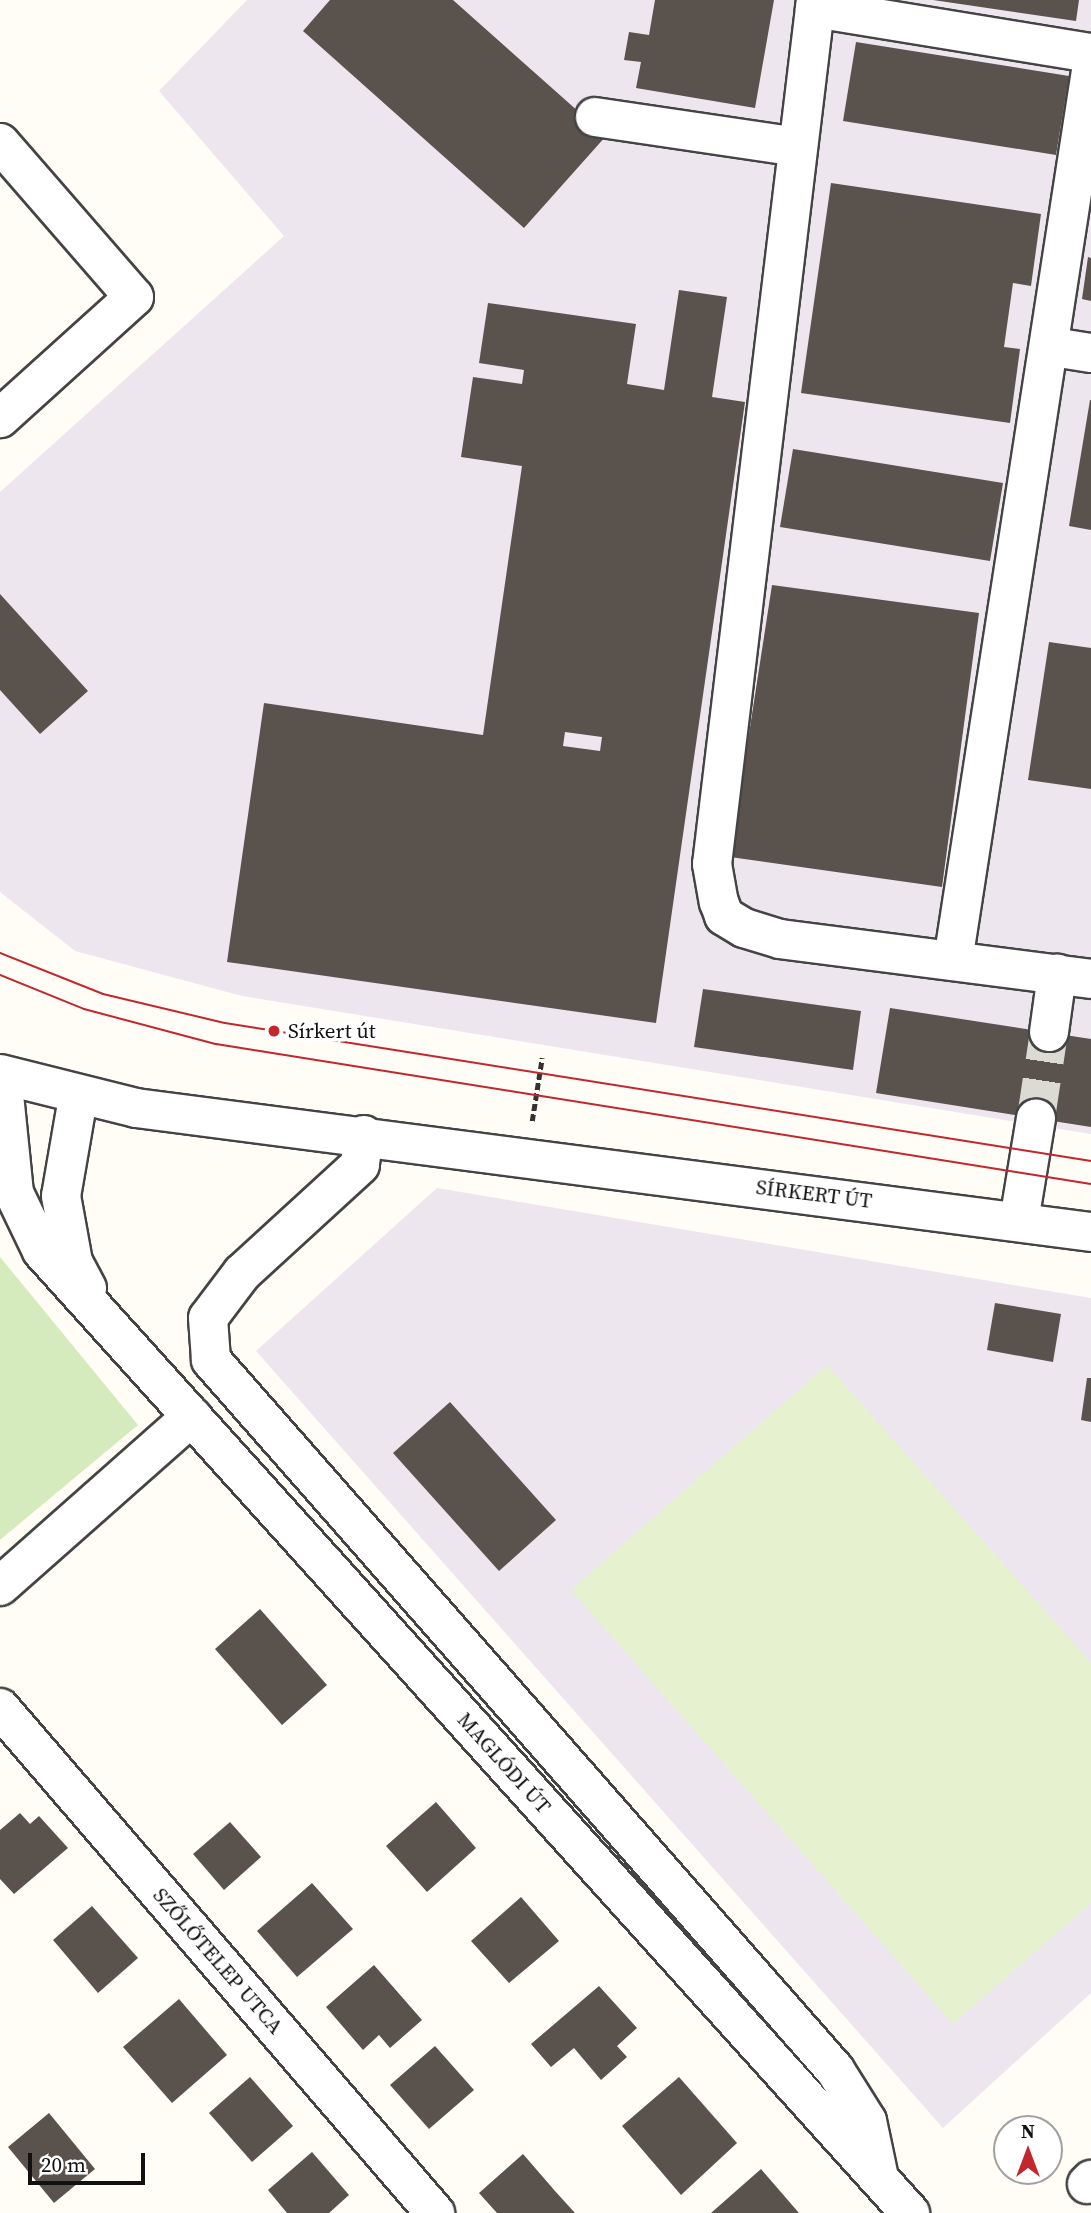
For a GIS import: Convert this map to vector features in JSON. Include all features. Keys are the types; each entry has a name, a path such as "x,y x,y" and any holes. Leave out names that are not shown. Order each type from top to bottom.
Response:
{"street":[{"path":"1049,1032 1074,977 744,928 724,916 714,883 815,4 1091,53"},
{"path":"953,961 1053,347 1091,71"},
{"path":"595,117 798,147"},
{"path":"0,143 134,297 2,413"},
{"path":"1053,347 1091,353"},
{"name":"MAGLÓDI ÚT","path":"99,1311 64,1228 63,1158 78,1098 1,1075 14,1193 24,1223 41,1251 99,1311 910,2213"},
{"name":"SÍRKERT ÚT","path":"78,1098 1091,1232"},
{"path":"1019,1221 1036,1118"},
{"path":"364,1135 360,1165 242,1273 208,1318 211,1360 835,2070 867,2120 878,2178"},
{"path":"0,1586 192,1416"},
{"name":"SZŐLŐTELEP UTCA","path":"0,1708 435,2213"}],"path":[{"path":"527,1156 542,1058"}],"shaded area":[{"path":"247,0 1091,0 1091,1134 242,996 75,951 0,892 0,492 284,236 159,91"},
{"path":"437,1188 1091,1298 1091,1993 943,2128 256,1351"}],"green space":[{"path":"0,1257 138,1425 0,1540"},
{"path":"827,1365 1091,1663 1091,1903 953,2024 571,1590"}],"building":[{"path":"330,0 453,0 606,136 524,228 303,31"},
{"path":"655,0 774,0 755,108 636,88 641,62 624,60 629,32 649,35"},
{"path":"933,0 1079,0 1076,21"},
{"path":"856,42 1069,76 1056,155 843,121"},
{"path":"831,183 1041,214 1031,286 1013,283 1004,347 1020,349 1010,423 801,393"},
{"path":"1088,257 1091,258 1091,301 1082,299"},
{"path":"679,290 727,297 712,397 745,402 656,1023 227,962 264,703 483,735 522,466 461,457 473,377 522,384 524,370 479,363 488,303 636,324 627,384 664,390","holes":["565,732 602,737 600,751 563,746"]},
{"path":"1091,400 1091,530 1069,526"},
{"path":"793,449 1003,483 990,561 780,527"},
{"path":"772,585 979,613 942,887 730,857"},
{"path":"0,594 88,691 40,734 0,690"},
{"path":"1049,642 1091,648 1091,789 1028,780"},
{"path":"703,989 861,1011 853,1070 694,1047"},
{"path":"890,1008 1091,1039 1091,1127 876,1093"},
{"path":"995,1303 1061,1314 1053,1362 987,1350"},
{"path":"1087,1378 1091,1378 1091,1422 1081,1420"},
{"path":"450,1402 556,1520 499,1571 393,1453"},
{"path":"260,1609 327,1685 282,1725 215,1649"},
{"path":"436,1802 476,1848 427,1892 386,1846"},
{"path":"20,1813 30,1824 39,1816 68,1848 14,1894 0,1879 0,1830"},
{"path":"230,1822 261,1857 224,1890 193,1854"},
{"path":"312,1883 353,1929 297,1977 257,1931"},
{"path":"521,1897 559,1941 509,1983 471,1941"},
{"path":"92,1906 138,1958 98,1993 53,1940"},
{"path":"374,1965 422,2020 390,2048 379,2035 363,2050 326,2007"},
{"path":"599,1986 637,2028 617,2046 627,2057 601,2080 574,2048 551,2067 531,2044"},
{"path":"179,1999 227,2055 172,2103 123,2047"},
{"path":"435,2046 474,2090 429,2129 390,2085"},
{"path":"250,2077 293,2126 252,2162 209,2113"},
{"path":"679,2077 737,2143 681,2195 622,2126"},
{"path":"49,2113 95,2169 54,2203 8,2147"},
{"path":"312,2152 349,2195 329,2213 287,2213 268,2190"},
{"path":"523,2154 575,2213 497,2213 479,2193"},
{"path":"761,2169 799,2213 711,2213"}],"tunnel":[{"path":"1036,1118 1049,1032"}],"tram line":[{"path":"0,953 103,994 225,1023 1091,1161"},
{"path":"0,975 84,1009 216,1044 1091,1184"}],"place":[{"name":"Sírkert út","path":"274,1031"}]}
